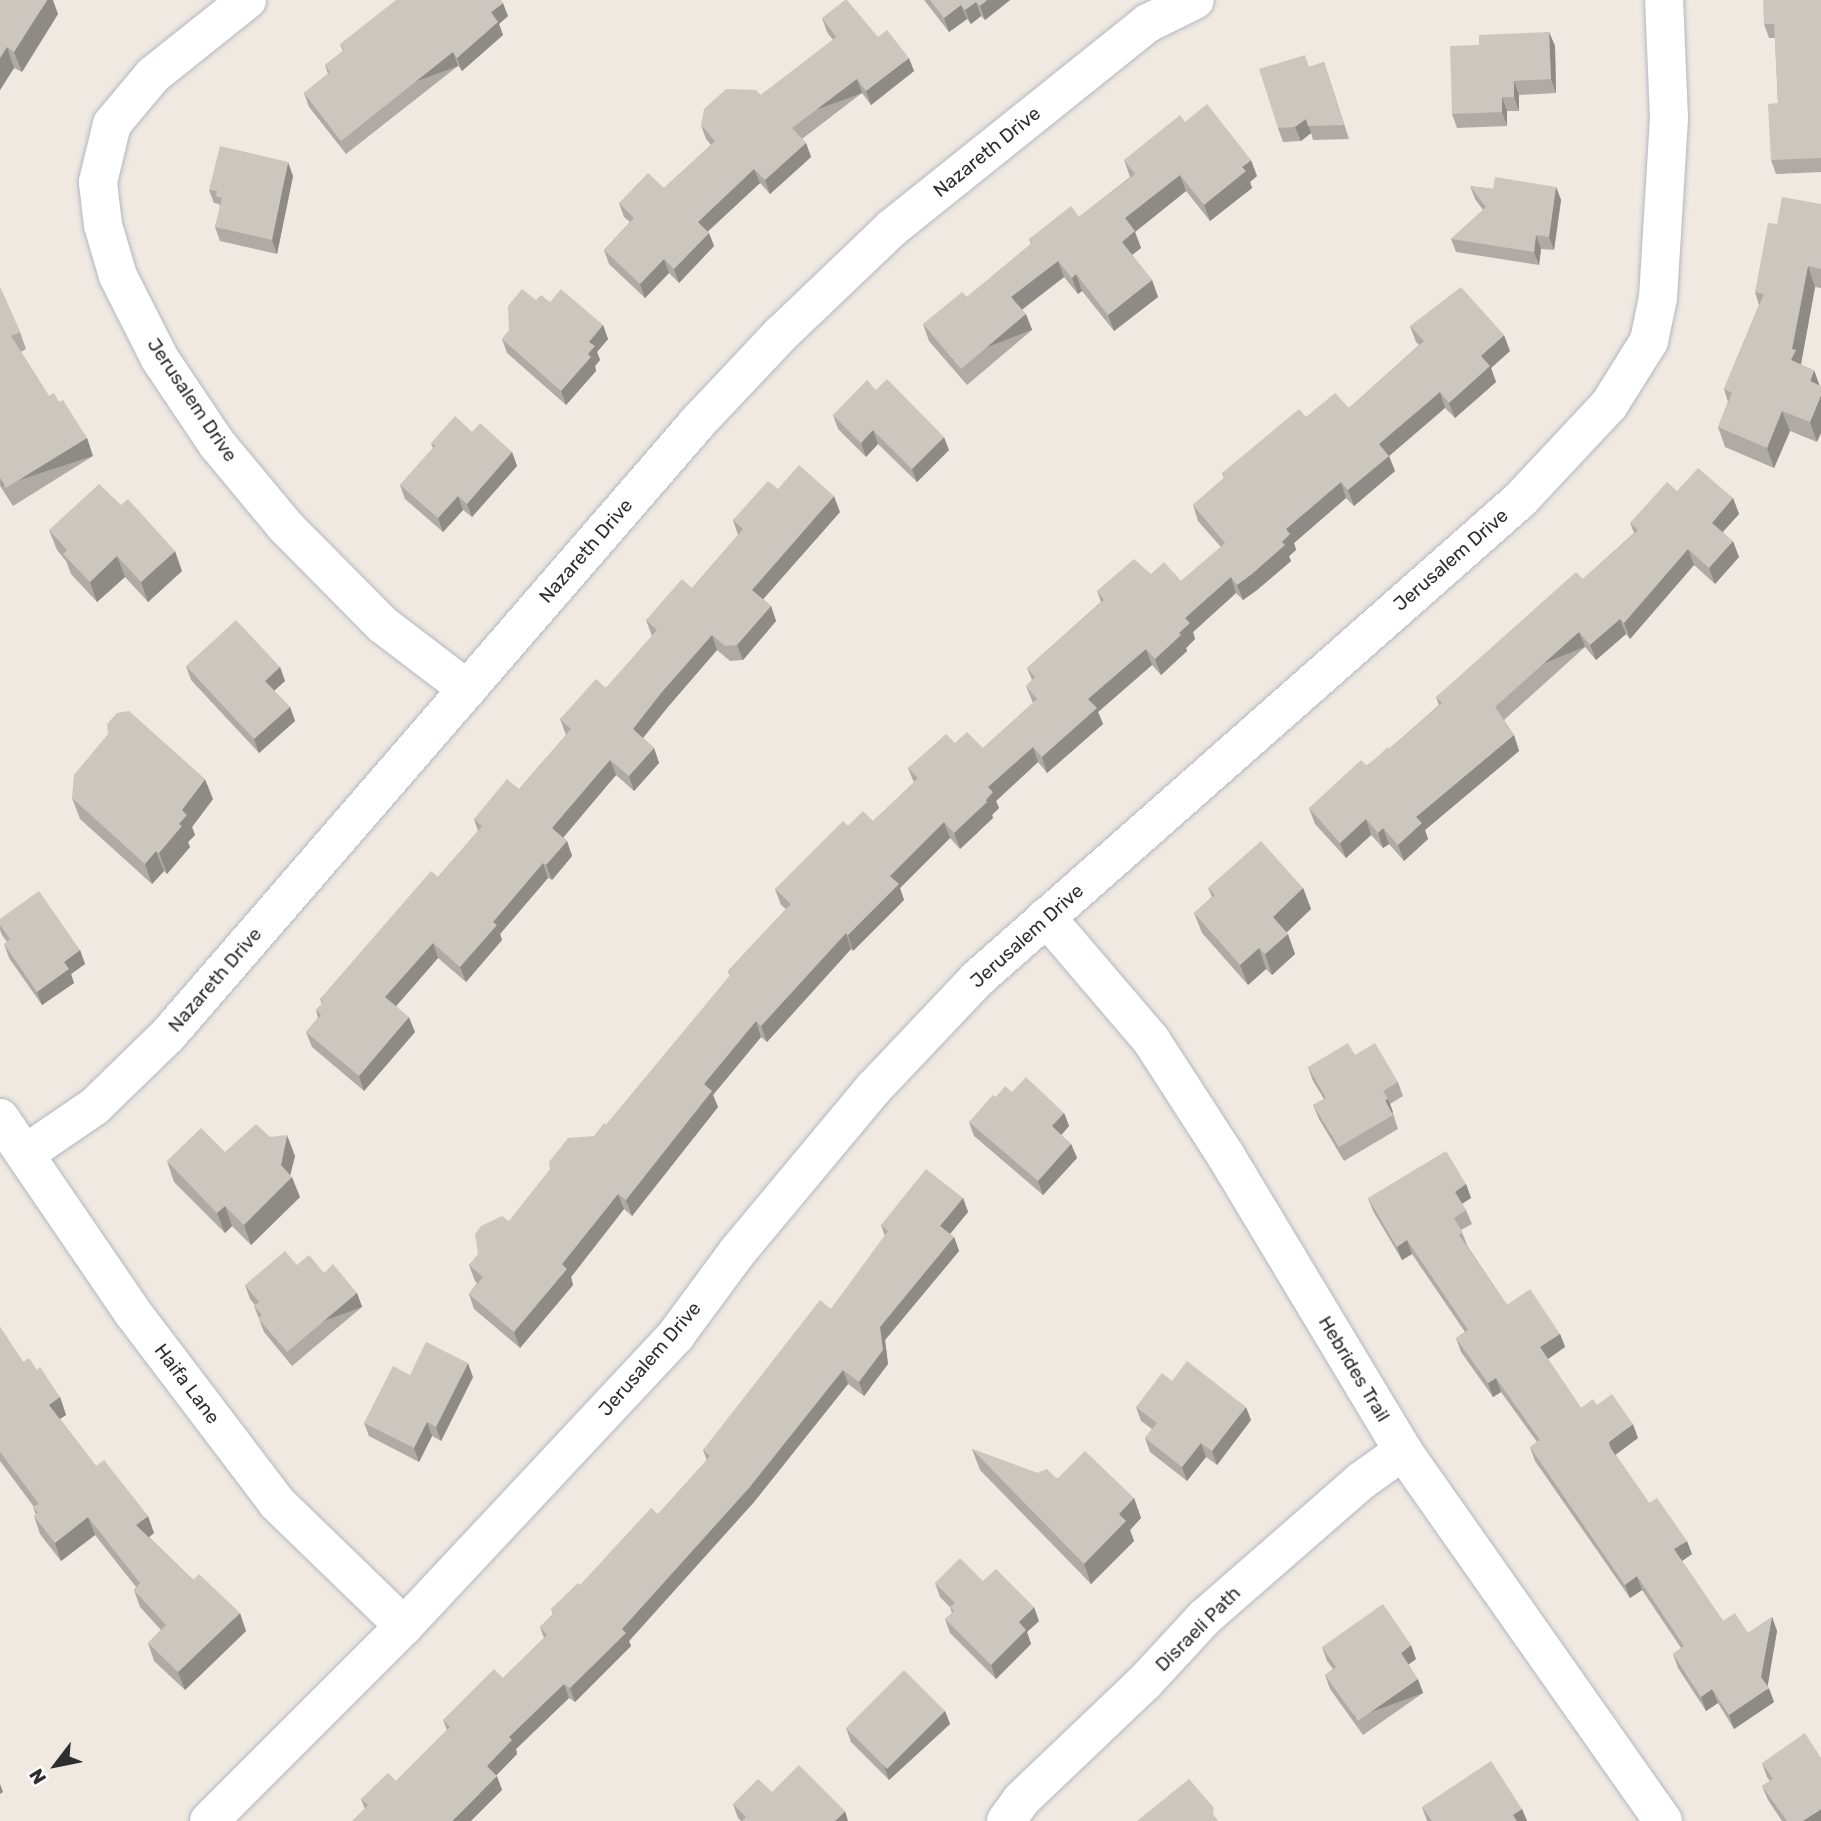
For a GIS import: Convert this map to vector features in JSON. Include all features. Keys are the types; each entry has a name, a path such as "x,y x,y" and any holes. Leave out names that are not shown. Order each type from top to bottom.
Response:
{"street":[{"name":"Jerusalem Drive","path":"247,0 153,75 112,124 98,181 103,225 118,276 160,359 217,444 285,526 383,625 467,689"},
{"name":"Nazareth Drive","path":"26,1154 95,1106 168,1035 698,422 781,334 892,228 1148,23 1195,0"},
{"name":"Jerusalem Drive","path":"209,1821 404,1626 676,1335 738,1251 874,1088 977,979 1520,500 1609,405 1649,341 1658,298 1669,118 1664,0"},
{"name":"Hebrides Trail","path":"1046,917 1151,1040 1226,1157 1403,1451 1663,1821"},
{"name":"Haifa Lane","path":"0,1118 133,1313 277,1503 404,1626"},
{"name":"Disraeli Path","path":"1008,1820 1021,1800 1145,1682 1204,1618 1361,1481 1403,1451"}],"building":[{"path":"0,0 47,0 14,52 7,47 0,58"},
{"path":"396,0 501,0 503,3 491,12 498,22 457,58 453,52 341,141 304,93 330,72 325,65 344,50 340,44"},
{"path":"845,0 878,37 887,30 909,58 866,91 857,79 792,128 806,143 765,180 754,169 698,222 709,233 674,269 664,259 640,284 604,250 634,218 619,203 648,173 664,188 715,141 701,125 704,109 726,89 756,90 761,95 836,37 822,18"},
{"path":"930,0 987,0 980,6 976,2 965,10 961,5 944,18"},
{"path":"1763,0 1821,0 1821,158 1771,160 1768,104 1778,103 1774,24 1764,24"},
{"path":"1549,32 1551,79 1514,81 1514,97 1502,97 1502,112 1452,114 1450,46 1479,45 1479,35"},
{"path":"1305,55 1309,67 1324,62 1344,125 1308,126 1306,119 1295,127 1278,128 1259,69"},
{"path":"1207,104 1251,160 1242,167 1246,171 1204,205 1180,175 1125,218 1135,231 1122,242 1152,280 1108,315 1076,274 1072,278 1058,261 1011,297 1026,314 961,369 923,324 962,292 967,297 1032,243 1029,239 1071,206 1079,217 1135,174 1124,160 1180,115 1185,122"},
{"path":"220,146 288,162 272,240 215,227 222,198 216,196 217,191 209,190"},
{"path":"1495,177 1556,187 1549,237 1536,235 1534,252 1451,239 1486,207 1470,186 1493,189"},
{"path":"1782,197 1821,204 1821,269 1808,266 1792,349 1796,350 1791,360 1814,370 1810,381 1821,386 1821,395 1810,422 1782,411 1767,448 1718,427 1732,393 1724,389 1764,294 1755,292 1768,223 1777,224"},
{"path":"0,287 20,332 11,336 49,396 54,393 59,402 63,400 87,438 6,488 0,478"},
{"path":"1461,287 1504,335 1481,356 1490,366 1449,403 1440,392 1379,444 1389,456 1348,490 1341,482 1286,529 1290,534 1282,542 1285,545 1237,585 1231,577 1185,618 1190,623 1155,659 1146,649 1088,699 1097,708 1042,757 1033,747 988,787 993,792 987,802 954,833 944,822 890,876 899,884 848,935 846,933 761,1026 756,1021 704,1084 712,1091 626,1200 618,1194 562,1264 567,1269 514,1332 469,1294 483,1277 469,1265 478,1254 475,1234 481,1226 502,1216 509,1221 550,1169 549,1162 568,1138 594,1136 604,1123 606,1125 731,974 728,971 791,904 775,889 843,821 848,826 863,811 873,821 918,778 908,768 946,734 955,743 967,732 983,748 1037,699 1026,686 1035,677 1027,668 1104,600 1097,591 1134,559 1151,574 1164,562 1181,581 1225,543 1193,505 1225,477 1222,473 1299,409 1306,417 1335,393 1349,408 1424,341 1410,326"},
{"path":"522,289 536,300 541,295 550,302 561,289 603,325 589,342 595,346 588,354 591,357 561,391 502,339 509,330 508,306"},
{"path":"887,379 944,437 912,469 873,430 861,443 833,415 867,380 876,390"},
{"path":"455,416 472,432 480,423 512,452 467,504 458,496 438,518 400,485 435,446 431,443"},
{"path":"799,465 834,496 752,590 771,606 737,645 725,646 712,635 661,693 633,729 654,748 629,776 610,760 552,828 567,841 546,865 543,863 493,922 497,925 460,967 433,943 385,997 409,1017 359,1076 306,1032 321,1015 316,1010 323,1002 320,999 431,871 438,877 482,826 474,819 507,779 519,789 571,729 560,719 596,679 606,688 657,630 646,620 682,579 692,588 743,529 733,520 768,481 778,489"},
{"path":"1698,468 1733,498 1712,523 1733,541 1709,568 1688,549 1624,623 1620,619 1590,645 1579,632 1495,707 1514,735 1416,817 1422,823 1398,845 1383,828 1378,833 1366,819 1340,843 1309,808 1361,760 1367,766 1442,703 1436,697 1576,572 1583,579 1638,530 1630,523 1667,482 1677,491"},
{"path":"99,484 121,505 128,499 175,551 141,582 117,556 90,582 63,554 67,550 49,530"},
{"path":"236,620 280,667 265,681 290,707 254,739 186,666"},
{"path":"129,711 205,779 182,810 187,815 179,824 182,826 159,853 156,851 145,864 72,798 74,775 108,734 107,724 117,713"},
{"path":"1261,841 1303,888 1273,917 1288,934 1265,954 1259,948 1240,965 1194,913 1215,895 1208,888"},
{"path":"39,891 80,950 64,962 69,969 37,992 4,944 10,939 0,925 0,919"},
{"path":"1348,1043 1355,1055 1375,1043 1398,1082 1383,1091 1393,1115 1339,1147 1313,1105 1326,1098 1308,1067"},
{"path":"1026,1077 1064,1113 1052,1126 1071,1144 1038,1181 969,1122 993,1095 996,1097 1005,1086 1012,1092"},
{"path":"256,1124 270,1137 287,1135 281,1165 292,1177 244,1225 225,1206 217,1213 167,1161 201,1128 225,1152"},
{"path":"1446,1151 1466,1184 1455,1192 1466,1210 1454,1218 1463,1233 1459,1235 1507,1305 1530,1289 1560,1334 1540,1347 1581,1408 1593,1399 1597,1405 1612,1394 1633,1424 1609,1442 1609,1446 1649,1503 1657,1498 1687,1541 1674,1549 1723,1621 1735,1613 1748,1633 1772,1617 1761,1677 1769,1688 1729,1715 1712,1689 1701,1697 1673,1654 1684,1646 1637,1576 1625,1585 1530,1447 1540,1440 1496,1378 1488,1383 1456,1338 1468,1330 1407,1240 1397,1247 1368,1198"},
{"path":"926,1169 963,1198 940,1226 954,1237 880,1327 883,1350 859,1382 843,1370 749,1488 622,1629 626,1633 570,1688 564,1684 509,1737 512,1740 487,1766 497,1776 452,1821 352,1821 368,1805 361,1799 388,1773 396,1781 450,1727 443,1720 494,1669 503,1678 547,1635 540,1627 554,1613 551,1609 578,1583 580,1585 651,1508 658,1514 710,1456 703,1450 820,1300 831,1309 888,1231 881,1225"},
{"path":"285,1251 297,1265 309,1255 324,1273 333,1264 357,1293 287,1352 258,1318 262,1315 254,1306 259,1302 245,1285"},
{"path":"0,1327 23,1362 29,1358 37,1370 40,1367 60,1397 49,1405 96,1466 104,1460 148,1516 136,1525 193,1580 199,1574 240,1613 178,1672 148,1643 166,1625 134,1590 140,1583 88,1517 55,1543 34,1516 38,1513 33,1507 39,1504 0,1452"},
{"path":"426,1342 468,1363 436,1427 427,1422 414,1448 364,1423 393,1366 410,1375"},
{"path":"1187,1361 1246,1407 1212,1451 1201,1443 1182,1467 1145,1438 1157,1423 1136,1407 1162,1373 1172,1381"},
{"path":"972,1449 1037,1473 1047,1469 1057,1479 1085,1451 1134,1498 1119,1514 1126,1521 1084,1564"},
{"path":"960,1558 983,1581 996,1569 1034,1607 1019,1622 1026,1630 991,1665 945,1619 954,1611 950,1607 955,1603 935,1583"},
{"path":"1383,1604 1411,1645 1401,1653 1418,1679 1358,1721 1325,1675 1336,1667 1322,1647"},
{"path":"904,1670 945,1711 887,1769 846,1728"},
{"path":"1805,1733 1821,1758 1821,1809 1803,1821 1787,1821 1762,1786 1773,1779 1762,1763"},
{"path":"1491,1761 1522,1809 1513,1815 1517,1821 1432,1821 1422,1807"},
{"path":"799,1765 845,1811 835,1821 742,1821 746,1817 733,1804 758,1779 772,1792"},
{"path":"1189,1779 1214,1808 1213,1814 1218,1821 1137,1821"}]}
